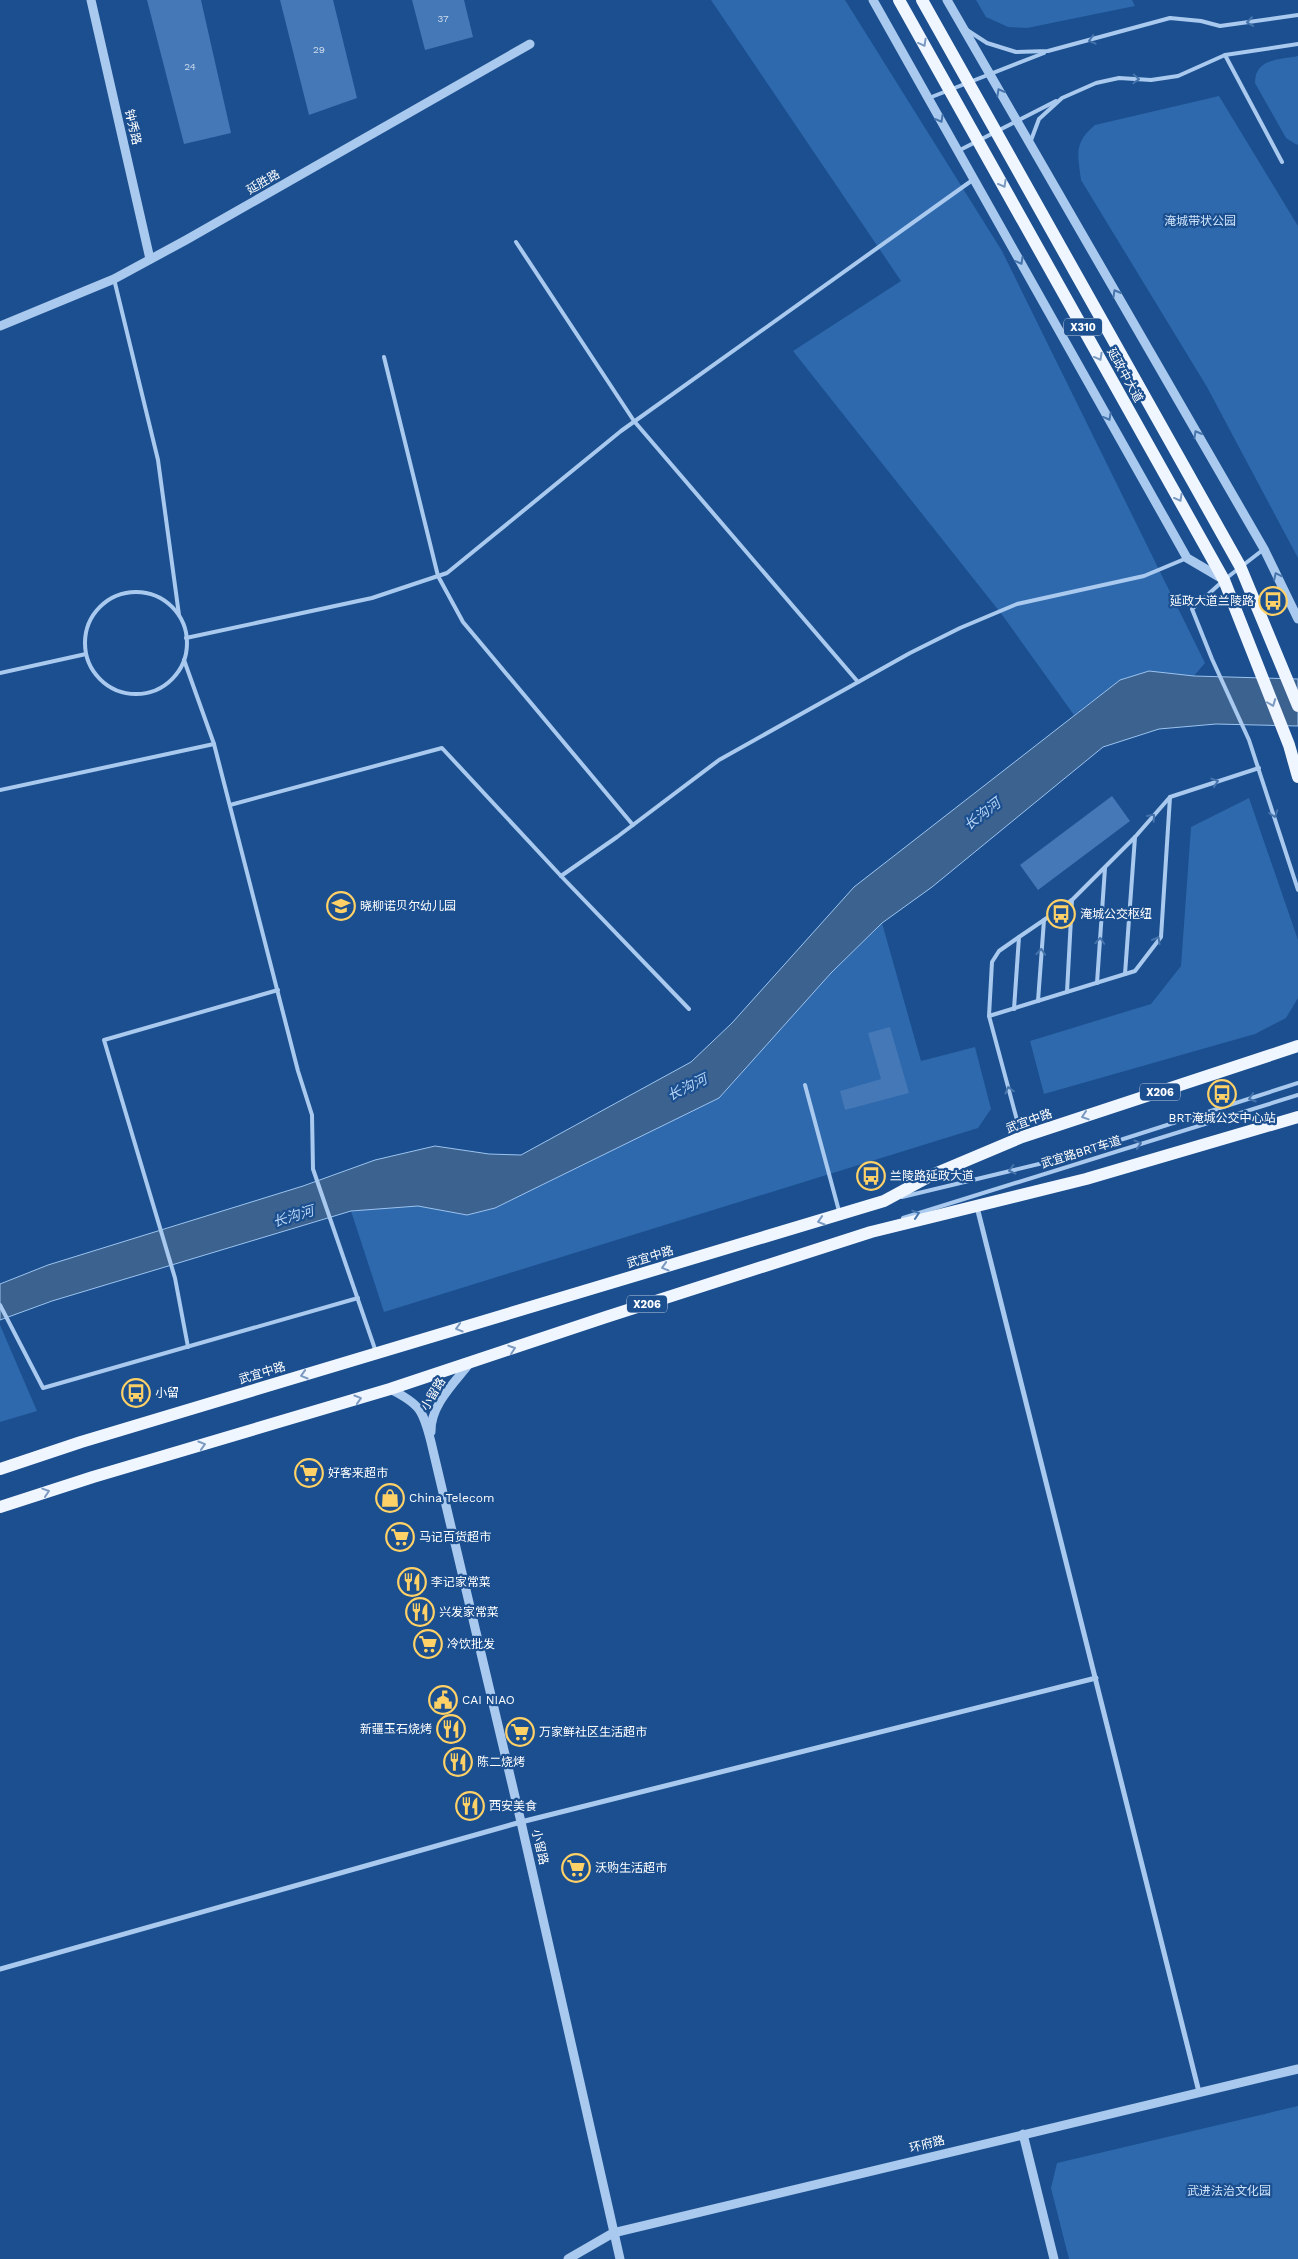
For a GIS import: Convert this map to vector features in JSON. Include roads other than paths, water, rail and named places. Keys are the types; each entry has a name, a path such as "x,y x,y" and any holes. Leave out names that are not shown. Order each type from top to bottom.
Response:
{"main road":[{"name":"延政中大道","path":"900,0 1224,580 1289,745 1298,777"},
{"name":"延政中大道","path":"922,0 1240,566 1298,706"},
{"name":"武宜中路","path":"0,1469 81,1442 884,1201 932,1175 1022,1137 1298,1046"},
{"name":"X206","path":"0,1507 93,1477 390,1389 871,1232 1086,1180 1298,1117"}],"street":[{"name":"钟秀路","path":"91,0 150,259"},
{"path":"874,0 1187,558 1224,580"},
{"path":"948,0 1264,549 1298,619"},
{"name":"延胜路","path":"0,326 114,279 530,44"},
{"path":"977,1207 1199,2092"},
{"name":"小留路","path":"431,1442 431,1422 435,1413 444,1396 469,1364"},
{"name":"小留路","path":"390,1389 410,1399 424,1415 521,1822 620,2259"},
{"path":"0,1969 521,1822 1096,1678"},
{"name":"环府路","path":"568,2259 613,2233 1298,2069"},
{"path":"1023,2134 1054,2259"}],"lane":[{"path":"929,98 1048,51 1170,18 1202,21 1220,26 1298,15"},
{"path":"963,28 987,43 1016,52 1048,51"},
{"path":"958,151 1062,98 1096,83 1119,78 1152,80 1178,76 1196,70 1225,55 1298,44"},
{"path":"1225,55 1282,162"},
{"path":"1030,145 1039,119 1062,98"},
{"path":"186,638 372,598 447,573 634,422 974,179"},
{"path":"516,242 634,422 858,682"},
{"path":"114,279 158,460 178,615 186,638 184,660 176,675 164,686 149,692 132,694 117,690 103,681 92,669 86,654 85,638 89,623 97,609 109,599 124,593 139,592 154,596 168,604 178,615"},
{"path":"384,357 438,576 463,622 633,825"},
{"path":"1264,549 1240,566 1192,609 1212,660 1250,740 1298,890"},
{"path":"561,876 719,760 858,682 960,628 1017,604 1144,576 1187,558"},
{"path":"0,673 86,654"},
{"path":"184,660 214,744 312,1115 313,1169 376,1353"},
{"path":"0,790 214,744"},
{"path":"230,805 442,748 561,876 689,1009"},
{"path":"1022,1137 989,1016 992,962 998,951 1072,900 1135,837 1170,797 1259,768"},
{"path":"989,1016 1135,971 1161,937 1170,797"},
{"path":"1125,974 1135,837"},
{"path":"1097,983 1105,867"},
{"path":"1067,992 1072,900"},
{"path":"1038,1001 1044,920"},
{"path":"1014,1009 1019,937"},
{"path":"188,1347 174,1278 104,1040 278,990"},
{"name":"武宜路BRT车道","path":"884,1201 1064,1158 1298,1083"},
{"path":"805,1085 840,1215"},
{"name":"武宜路BRT车道","path":"871,1232 908,1216 1298,1095"},
{"path":"0,1305 43,1388 358,1298"}],"water":[{"name":"长沟河","path":"1149,671 1194,676 1298,679 1298,726 1216,724 1159,729 1103,747 932,887 882,923 831,973 719,1098 495,1208 467,1215 418,1206 351,1211 52,1301 0,1320 0,1284 48,1265 303,1186 375,1160 435,1146 489,1154 521,1155 691,1062 732,1023 854,887 1120,680"}],"place":[{"name":"延政大道兰陵路","path":"1273,601"},
{"name":"晓柳诺贝尔幼儿园","path":"341,906"},
{"name":"淹城公交枢纽","path":"1061,914"},
{"name":"BRT淹城公交中心站","path":"1222,1094"},
{"name":"兰陵路延政大道","path":"871,1176"},
{"name":"小留","path":"136,1393"},
{"name":"好客来超市","path":"309,1473"},
{"name":"China Telecom","path":"390,1498"},
{"name":"马记百货超市","path":"400,1537"},
{"name":"李记家常菜","path":"412,1582"},
{"name":"兴发家常菜","path":"420,1612"},
{"name":"冷饮批发","path":"428,1644"},
{"name":"CAI NIAO","path":"443,1700"},
{"name":"新疆玉石烧烤","path":"451,1729"},
{"name":"万家鲜社区生活超市","path":"520,1732"},
{"name":"陈二烧烤","path":"458,1762"},
{"name":"西安美食","path":"470,1806"},
{"name":"沃购生活超市","path":"576,1868"}],"park label":[{"name":"淹城带状公园","path":"1200,221"},
{"name":"武进法治文化园","path":"1229,2191"}]}
